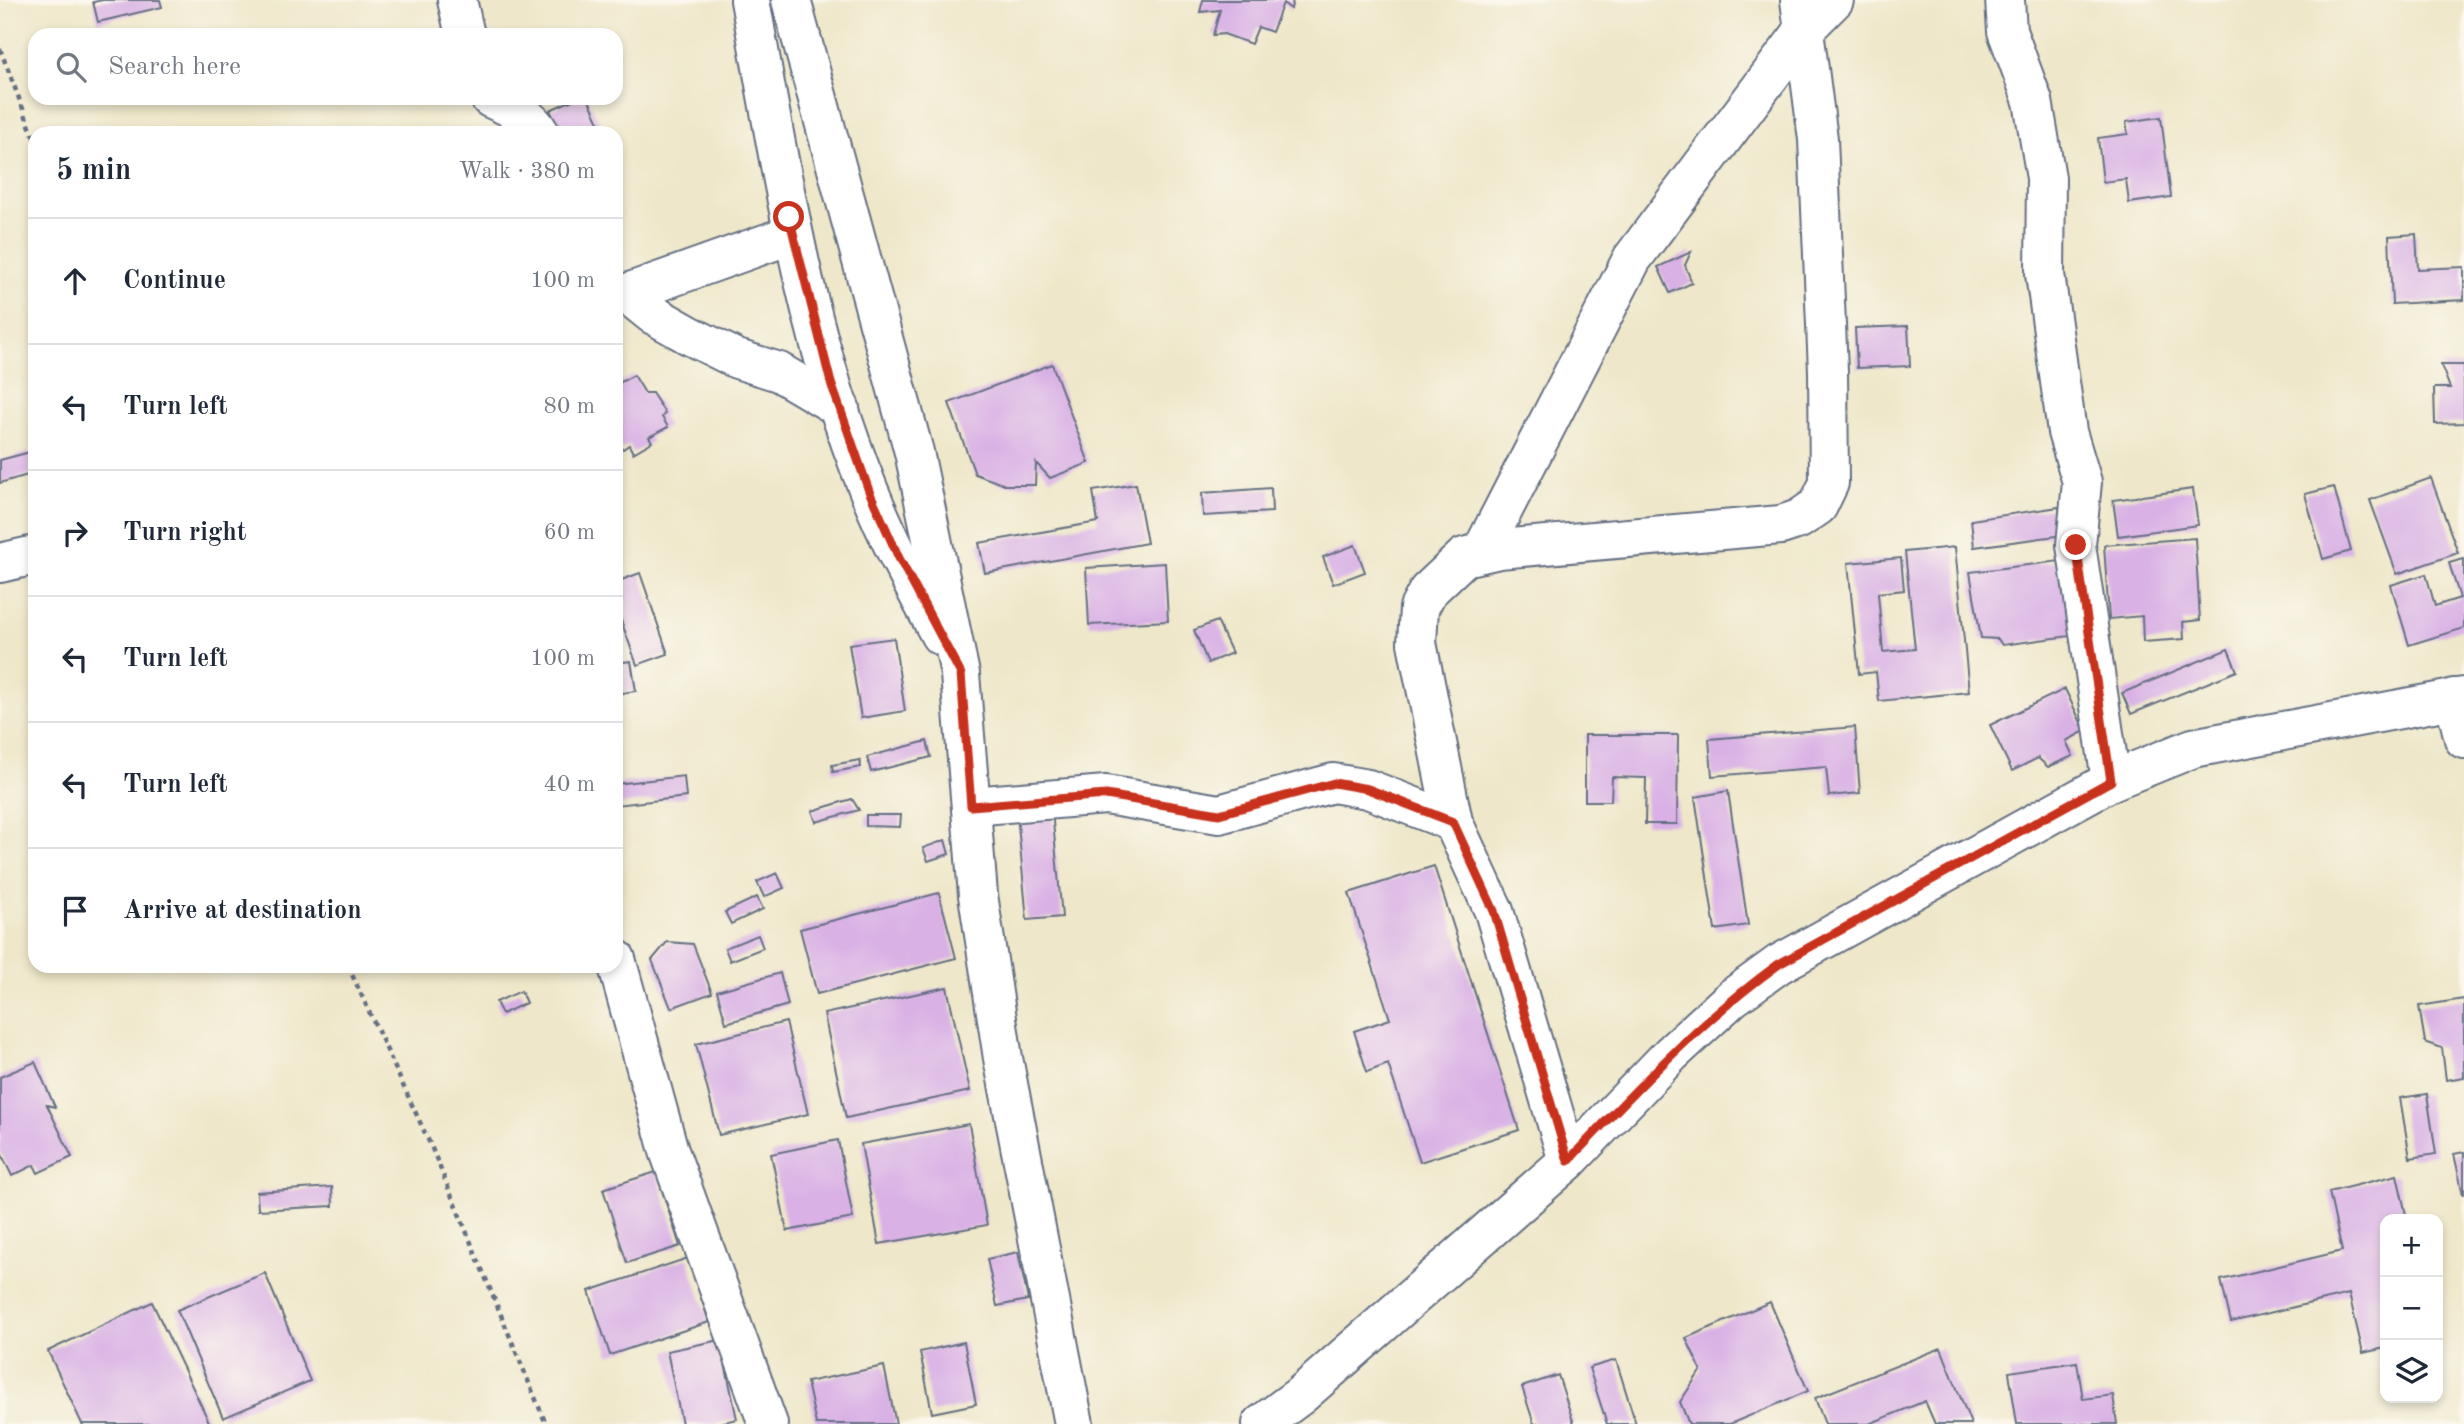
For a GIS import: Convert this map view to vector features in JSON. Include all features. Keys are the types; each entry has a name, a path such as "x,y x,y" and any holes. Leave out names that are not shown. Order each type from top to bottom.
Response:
{"street":[{"path":"457,0 463,28"},
{"path":"750,0 793,234 840,408 869,491 899,558 961,674"},
{"path":"791,0 914,452 961,674 978,895 1003,1058 1074,1424"},
{"path":"1481,553 1632,259 1803,14 1834,0"},
{"path":"2005,0 2007,31 2033,101 2046,178 2045,274 2067,432 2082,482 2076,545 2111,781"},
{"path":"1568,1161 1494,911 1453,822 1416,643 1419,608 1428,591 1464,557 1481,553 1781,525 1799,519 1818,506 1829,483 1828,371 1818,139 1803,14"},
{"path":"506,105 517,110 536,126"},
{"path":"623,288 677,278 793,234"},
{"path":"623,289 652,314 689,335 737,359 779,372 840,408"},
{"path":"0,563 28,557"},
{"path":"1262,1424 1301,1395 1568,1161 1671,1054 1732,998 1779,964 2111,781 2193,748 2459,697 2464,739"},
{"path":"971,806 1106,795 1219,814 1334,783 1368,789 1453,822"},
{"path":"620,973 668,1151 768,1424"}],"path":[{"path":"0,50 30,126"},
{"path":"351,973 431,1146 546,1424"}],"building":[{"path":"160,0 162,7 98,22 93,2"},
{"path":"1203,0 1293,0 1291,9 1283,3 1272,32 1258,27 1251,44 1224,34 1213,35 1220,10 1200,12"},
{"path":"561,105 591,105 601,126 558,126 550,110"},
{"path":"2161,117 2171,197 2129,203 2126,179 2103,182 2098,138 2128,134 2126,122"},
{"path":"2416,234 2418,269 2464,267 2464,300 2392,304 2389,236"},
{"path":"1691,252 1685,265 1692,283 1670,293 1658,267"},
{"path":"1908,326 1910,366 1857,368 1855,328"},
{"path":"1052,364 1089,463 1050,478 1036,463 1035,485 1005,485 975,474 949,403"},
{"path":"2441,365 2464,365 2464,423 2435,424 2434,388 2450,388"},
{"path":"634,375 645,393 652,393 665,413 662,417 668,427 649,437 652,442 633,453 629,445 623,449 623,381"},
{"path":"28,453 28,475 0,483 0,460"},
{"path":"2431,478 2458,553 2397,574 2370,500"},
{"path":"1136,484 1147,543 985,573 979,543 1098,522 1093,491"},
{"path":"2334,487 2351,551 2323,559 2305,494"},
{"path":"1271,488 1272,512 1203,516 1202,493"},
{"path":"2193,489 2198,525 2118,536 2113,500"},
{"path":"2059,507 2064,535 1974,547 1971,520"},
{"path":"2195,538 2200,620 2183,622 2184,639 2143,642 2142,616 2109,619 2104,545"},
{"path":"1355,545 1365,572 1333,584 1323,557"},
{"path":"1955,547 1969,692 1879,701 1876,672 1859,674 1848,563 1901,558 1904,590 1878,593 1883,652 1915,649 1905,552"},
{"path":"2464,559 2464,628 2409,645 2391,585 2426,574 2435,606 2460,598 2449,563"},
{"path":"2068,560 2078,635 2002,645 1998,639 1981,638 1970,572"},
{"path":"1165,563 1168,621 1089,625 1086,568"},
{"path":"640,573 668,654 637,665 623,626 623,579"},
{"path":"1217,621 1232,653 1208,663 1194,630"},
{"path":"894,638 905,711 861,718 849,644"},
{"path":"2228,649 2237,671 2131,714 2122,693"},
{"path":"631,661 636,691 623,693 623,662"},
{"path":"2065,689 2085,731 2066,741 2073,756 2048,767 2038,758 2012,771 1990,725"},
{"path":"1855,727 1860,793 1829,796 1826,767 1712,776 1709,739"},
{"path":"1585,735 1678,735 1677,824 1645,824 1646,778 1612,777 1611,801 1585,801"},
{"path":"927,741 931,757 871,772 867,757"},
{"path":"860,760 861,767 833,772 832,765"},
{"path":"684,776 686,797 623,804 623,783"},
{"path":"1728,791 1748,925 1715,930 1695,797"},
{"path":"852,799 859,810 816,822 812,811"},
{"path":"1052,811 1062,917 1027,920 1017,814"},
{"path":"866,815 901,815 900,827 866,826"},
{"path":"945,840 949,854 928,861 923,848"},
{"path":"1434,866 1519,1130 1420,1162 1388,1064 1367,1072 1354,1031 1390,1019 1349,893"},
{"path":"777,873 784,888 764,897 757,882"},
{"path":"939,893 956,958 817,994 800,929"},
{"path":"757,897 763,909 731,924 725,912"},
{"path":"758,935 763,948 730,961 725,948"},
{"path":"667,942 693,944 712,993 671,1008 652,960"},
{"path":"780,973 788,1005 726,1023 717,991"},
{"path":"947,987 970,1091 846,1118 824,1014"},
{"path":"521,991 526,1003 502,1014 496,1002"},
{"path":"2464,999 2464,1077 2446,1080 2442,1048 2425,1042 2419,1006"},
{"path":"786,1022 808,1114 719,1135 696,1044"},
{"path":"35,1062 55,1107 47,1105 72,1157 38,1173 34,1165 12,1176 0,1151 0,1077"},
{"path":"2427,1094 2436,1154 2410,1158 2400,1098"},
{"path":"969,1124 987,1225 879,1244 861,1144"},
{"path":"838,1140 853,1218 787,1231 771,1154"},
{"path":"2464,1152 2464,1194 2463,1194 2454,1154"},
{"path":"656,1172 680,1246 627,1263 603,1189"},
{"path":"2397,1175 2406,1214 2380,1214 2380,1349 2363,1353 2349,1294 2231,1322 2221,1280 2342,1251 2329,1192"},
{"path":"332,1187 333,1206 258,1210 257,1192"},
{"path":"1018,1252 1028,1300 997,1306 987,1259"},
{"path":"688,1258 709,1322 610,1355 589,1291"},
{"path":"265,1273 310,1381 223,1418 177,1310"},
{"path":"152,1302 210,1424 82,1424 48,1351"},
{"path":"1770,1302 1808,1391 1730,1424 1689,1424 1680,1402 1701,1370 1686,1338"},
{"path":"720,1340 737,1419 715,1424 682,1424 667,1351"},
{"path":"964,1342 976,1404 932,1413 920,1352"},
{"path":"1941,1348 1971,1424 1935,1424 1925,1401 1869,1424 1825,1424 1815,1398"},
{"path":"1616,1360 1636,1424 1607,1424 1589,1368"},
{"path":"2077,1362 2083,1399 2113,1395 2117,1424 2017,1424 2009,1372"},
{"path":"884,1366 896,1424 816,1424 807,1382"},
{"path":"1558,1375 1574,1424 1534,1424 1522,1387"}],"route":[{"path":"789,217 831,383 869,491 899,558 961,674 971,806 1106,795 1219,814 1294,791 1334,783 1368,789 1453,822 1494,911 1568,1161 1671,1054 1732,998 1779,964 2111,781 2076,545"}]}
